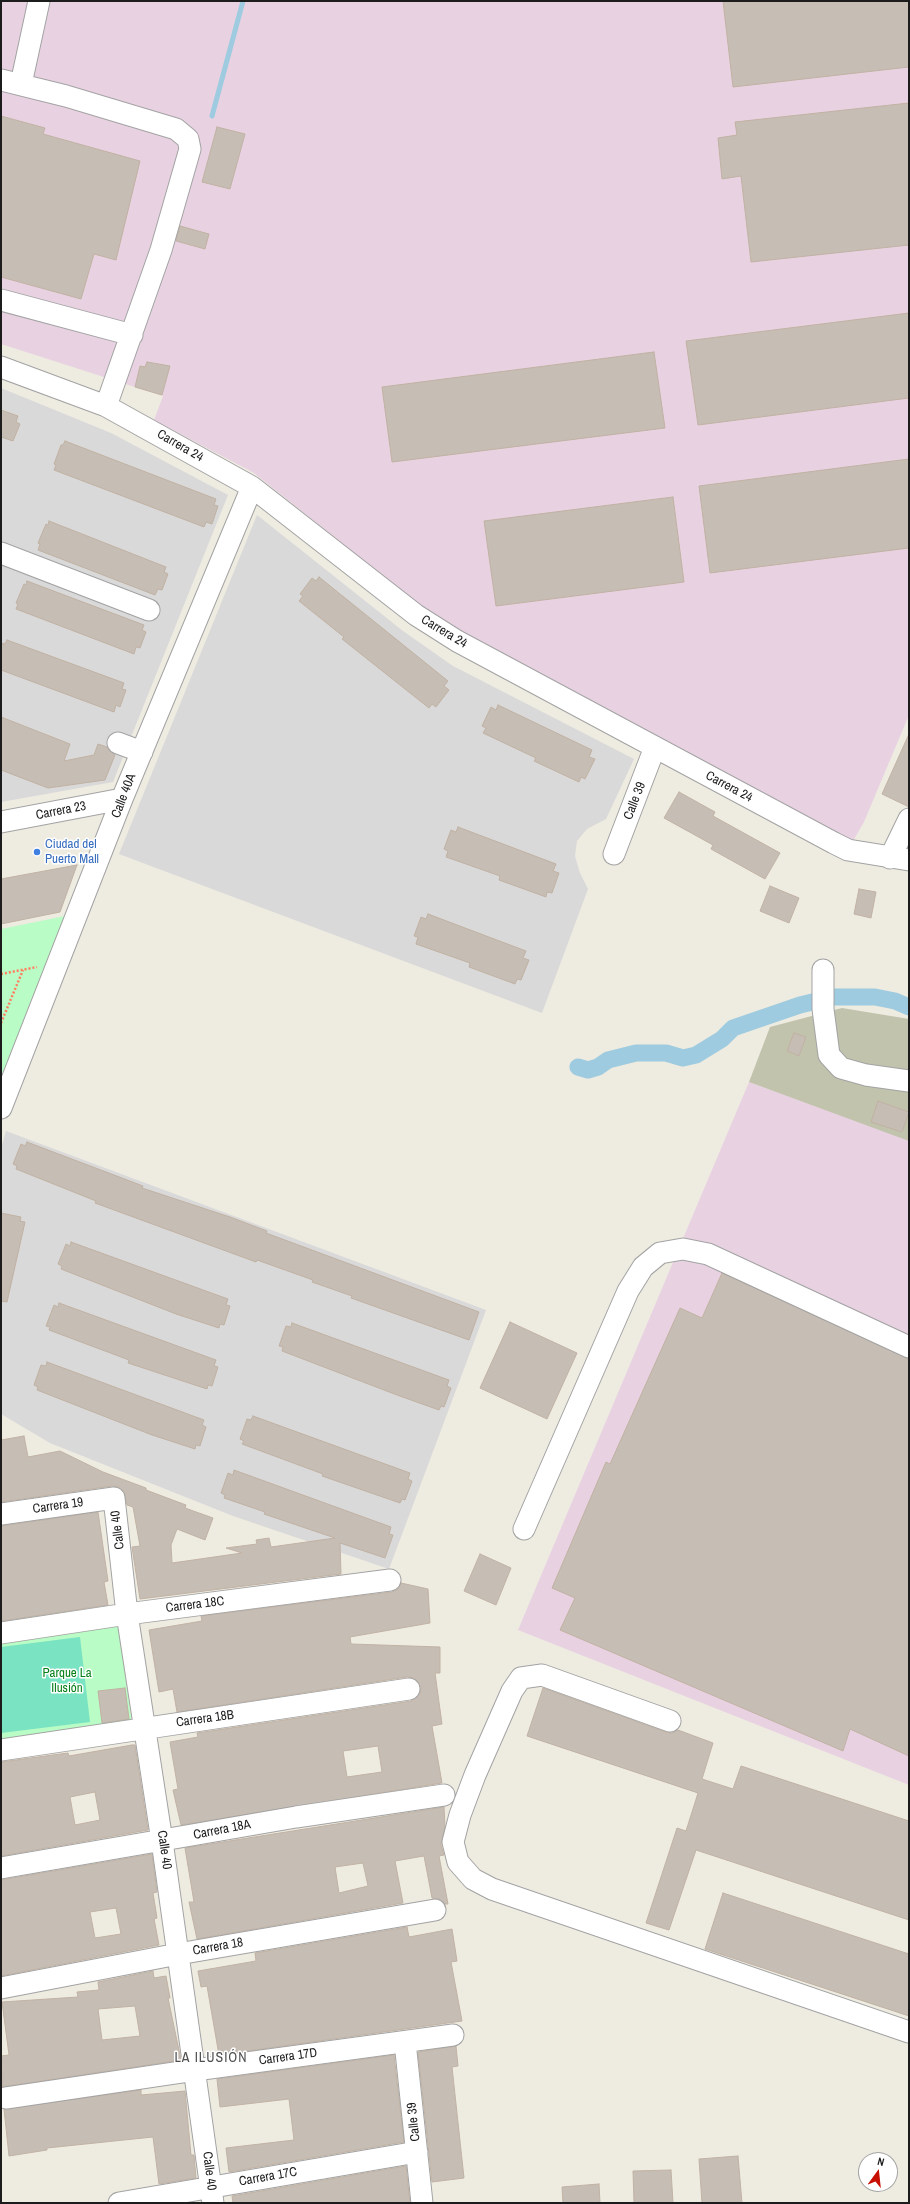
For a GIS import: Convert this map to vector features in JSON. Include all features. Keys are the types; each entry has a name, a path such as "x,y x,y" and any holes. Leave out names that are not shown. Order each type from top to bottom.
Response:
{"street":[{"path":"39,1 11,82 66,96 176,129 188,139 190,149 161,250 106,406"},
{"path":"1,300 132,335"},
{"name":"Carrera 24","path":"1,367 106,406 252,487 416,615 457,641 842,847 900,859"},
{"name":"Calle 40A","path":"1,1108 122,799 252,487"},
{"path":"1,553 149,610"},
{"path":"118,743 142,752"},
{"name":"Calle 39","path":"614,854 655,747"},
{"name":"Carrera 23","path":"1,822 122,799"},
{"path":"900,859 909,819"},
{"path":"823,970 823,1009 829,1055 841,1068 866,1076 909,1081"},
{"path":"524,1529 628,1291 643,1267 660,1253 667,1250 682,1249 708,1254 909,1347"},
{"name":"Carrera 19","path":"1,1514 114,1498"},
{"name":"Calle 40","path":"114,1498 127,1614 196,2070 212,2195"},
{"name":"Carrera 18C","path":"1,1633 127,1614 390,1580"},
{"path":"670,1721 542,1675 521,1678 512,1691 474,1775 460,1815 453,1842 458,1862 473,1879 492,1889 909,2032"},
{"name":"Carrera 18B","path":"1,1750 409,1689"},
{"name":"Carrera 18A","path":"1,1868 162,1842 296,1817 444,1795"},
{"name":"Carrera 18","path":"1,1988 178,1954 435,1910"},
{"name":"Carrera 17D","path":"6,2098 196,2070 453,2035"},
{"name":"Calle 39","path":"405,2042 422,2203"},
{"name":"Carrera 17C","path":"119,2203 212,2195 417,2152"}],"path":[{"path":"1,974 46,965 57,966"},
{"path":"1,1023 23,970"}],"shaded area":[{"path":"1,1 909,1 909,715 864,822 853,841 629,723 441,621 254,473 154,420 163,396 1,344"},
{"path":"1,388 111,433 228,495 113,782 1,802"},
{"path":"257,515 403,631 453,666 634,759 606,819 587,829 577,841 575,856 580,873 588,889 542,1013 119,854"},
{"path":"842,1008 909,1019 909,1141 749,1082 770,1027"},
{"path":"749,1082 909,1140 909,1785 518,1630"},
{"path":"6,1131 486,1310 389,1569 233,1516 50,1443 1,1414 1,1149"}],"green space":[{"path":"65,916 1,1084 1,929"},
{"name":"Parque La Ilusión","path":"118,1623 132,1724 1,1741 1,1639"},
{"path":"80,1637 90,1722 1,1733 1,1647"}],"building":[{"path":"723,1 909,1 909,67 733,87"},
{"path":"909,103 909,245 751,262 741,176 722,179 718,138 737,135 735,122"},
{"path":"1,116 45,128 43,134 140,161 116,260 94,254 81,299 1,277"},
{"path":"217,127 245,134 230,189 202,182"},
{"path":"180,226 209,234 205,249 176,241"},
{"path":"909,313 909,398 698,425 686,341"},
{"path":"654,352 665,428 392,462 382,387"},
{"path":"147,362 170,366 162,395 135,387 140,366 145,367"},
{"path":"1,410 18,416 16,422 20,424 13,441 1,437"},
{"path":"65,441 216,499 214,505 218,506 212,524 206,522 204,527 54,470 56,465 54,464 61,445 63,445"},
{"path":"909,459 909,548 710,573 699,486"},
{"path":"673,497 684,582 496,606 484,521"},
{"path":"49,521 166,567 164,572 168,574 162,590 158,589 155,595 38,550 40,544 38,543 46,524 48,525"},
{"path":"319,577 448,681 444,686 449,690 436,707 432,704 429,708 342,639 344,637 299,601 303,596 300,594 312,578 316,581"},
{"path":"27,581 144,625 142,630 146,632 140,648 136,647 134,654 16,609 18,604 16,603 24,584 26,585"},
{"path":"7,640 124,683 122,689 126,690 120,707 116,705 114,712 1,670 1,643 5,644"},
{"path":"498,705 592,750 589,757 595,759 585,779 581,777 579,782 534,761 536,758 483,733 486,728 482,726 491,707 496,710"},
{"path":"1,717 70,744 64,761 94,755 98,744 107,747 115,755 105,780 48,788 1,770"},
{"path":"909,734 909,807 882,794"},
{"path":"679,792 715,812 713,816 780,853 765,879 711,849 713,845 664,818"},
{"path":"458,827 556,864 553,871 559,873 552,893 547,892 546,897 499,880 500,876 446,857 448,851 444,849 451,830 456,832"},
{"path":"77,865 60,912 1,924 1,879"},
{"path":"770,886 799,898 789,923 760,911"},
{"path":"859,889 876,892 871,918 854,914"},
{"path":"428,914 526,951 523,958 529,960 521,980 517,979 515,984 469,967 470,963 416,944 418,937 414,936 421,917 426,919"},
{"path":"794,1033 806,1037 799,1056 787,1051"},
{"path":"878,1101 909,1112 902,1132 871,1122"},
{"path":"27,1142 143,1186 142,1188 230,1217 267,1231 266,1233 479,1312 469,1340 351,1298 352,1296 312,1282 313,1280 257,1260 256,1262 95,1203 96,1201 16,1169 17,1166 13,1164 21,1144 25,1146"},
{"path":"1,1213 21,1217 20,1221 25,1222 7,1302 1,1301"},
{"path":"71,1242 228,1299 226,1305 230,1306 224,1325 220,1324 219,1328 176,1314 61,1269 62,1266 58,1264 66,1244 70,1246"},
{"path":"722,1273 909,1359 909,1756 850,1729 843,1751 560,1630 575,1598 552,1588 606,1462 610,1464 680,1308 702,1318"},
{"path":"59,1303 216,1360 214,1366 218,1367 212,1386 208,1385 207,1389 128,1363 129,1360 49,1330 50,1327 46,1326 54,1305 58,1307"},
{"path":"510,1322 577,1353 547,1419 480,1388"},
{"path":"292,1323 449,1380 447,1386 451,1388 444,1407 441,1406 439,1410 282,1351 283,1347 279,1346 286,1326 291,1327"},
{"path":"47,1362 204,1420 202,1425 206,1427 200,1446 196,1445 195,1449 152,1435 37,1390 38,1387 34,1385 41,1365 46,1366"},
{"path":"253,1416 410,1473 408,1479 412,1481 405,1500 402,1499 400,1503 322,1476 323,1474 242,1444 244,1441 240,1439 247,1419 251,1420"},
{"path":"24,1436 28,1457 60,1451 103,1472 186,1505 185,1508 213,1518 205,1540 177,1529 171,1545 172,1563 242,1553 226,1548 257,1544 256,1540 269,1538 271,1547 335,1538 264,1514 265,1512 224,1498 225,1495 221,1493 228,1473 233,1475 234,1470 391,1527 389,1534 393,1535 385,1558 340,1543 341,1574 140,1599 132,1547 140,1546 133,1507 127,1505 124,1491 119,1487 112,1486 1,1502 1,1440"},
{"path":"98,1512 108,1581 104,1582 108,1605 1,1621 1,1526"},
{"path":"480,1554 511,1568 496,1605 464,1591"},
{"path":"401,1583 428,1589 430,1623 350,1637 351,1644 440,1647 440,1673 435,1673 442,1724 432,1726 442,1783 181,1825 173,1790 178,1789 170,1742 198,1737 197,1733 411,1701 420,1694 421,1687 414,1678 407,1677 177,1712 173,1689 159,1692 149,1630 202,1621 201,1616 392,1592 398,1589","holes":["378,1746 382,1772 347,1777 343,1751"]},
{"path":"125,1688 129,1719 102,1723 98,1691"},
{"path":"543,1688 666,1732 672,1733 678,1730 713,1743 702,1779 733,1789 741,1766 909,1821 909,1920 696,1850 669,1930 646,1923 677,1828 686,1831 698,1793 527,1736"},
{"path":"135,1745 148,1830 1,1856 1,1762 68,1753 69,1756","holes":["95,1792 100,1820 75,1825 70,1797"]},
{"path":"444,1807 445,1826 441,1845 444,1855 439,1856 448,1904 445,1904 439,1899 432,1898 424,1856 395,1861 403,1903 197,1939 189,1902 194,1902 185,1848","holes":["363,1863 368,1886 339,1893 335,1867"]},
{"path":"152,1854 157,1892 153,1893 157,1918 154,1919 159,1945 1,1976 1,1880","holes":["116,1908 121,1934 95,1938 90,1912"]},
{"path":"723,1893 909,1954 909,2016 705,1949"},
{"path":"407,1927 409,1937 452,1929 457,1961 451,1962 462,2021 219,2055 207,1986 201,1987 198,1971 256,1961 255,1953"},
{"path":"153,1971 154,1978 166,1976 170,1998 168,1998 181,2060 2,2087 1,2056 9,2055 2,2002 78,1997 77,1992 99,1990 98,1982","holes":["135,2006 140,2036 102,2040 98,2009"]},
{"path":"456,2046 458,2066 452,2067 464,2178 432,2182 418,2052"},
{"path":"394,2055 404,2142 229,2172 226,2148 294,2140 289,2099 220,2107 217,2079"},
{"path":"141,2090 141,2095 185,2091 191,2155 194,2155 196,2178 159,2184 153,2137 47,2148 47,2150 9,2156 4,2109"},
{"path":"738,2156 742,2203 702,2203 699,2159"},
{"path":"406,2166 410,2203 233,2203 232,2196"},
{"path":"671,2170 673,2203 634,2203 633,2171"},
{"path":"599,2184 600,2203 563,2203 562,2187"}],"waterway":[{"path":"212,116 243,1"},
{"path":"578,1067 588,1070 598,1067 608,1060 636,1053 666,1053 683,1058 696,1055 722,1039 733,1028 800,1005 833,997 875,997 895,1001 909,1007"}],"place":[{"name":"Ciudad del Puerto Mall","path":"37,852"}],"district":[{"name":"LA ILUSIÓN","path":"211,2058"}]}
